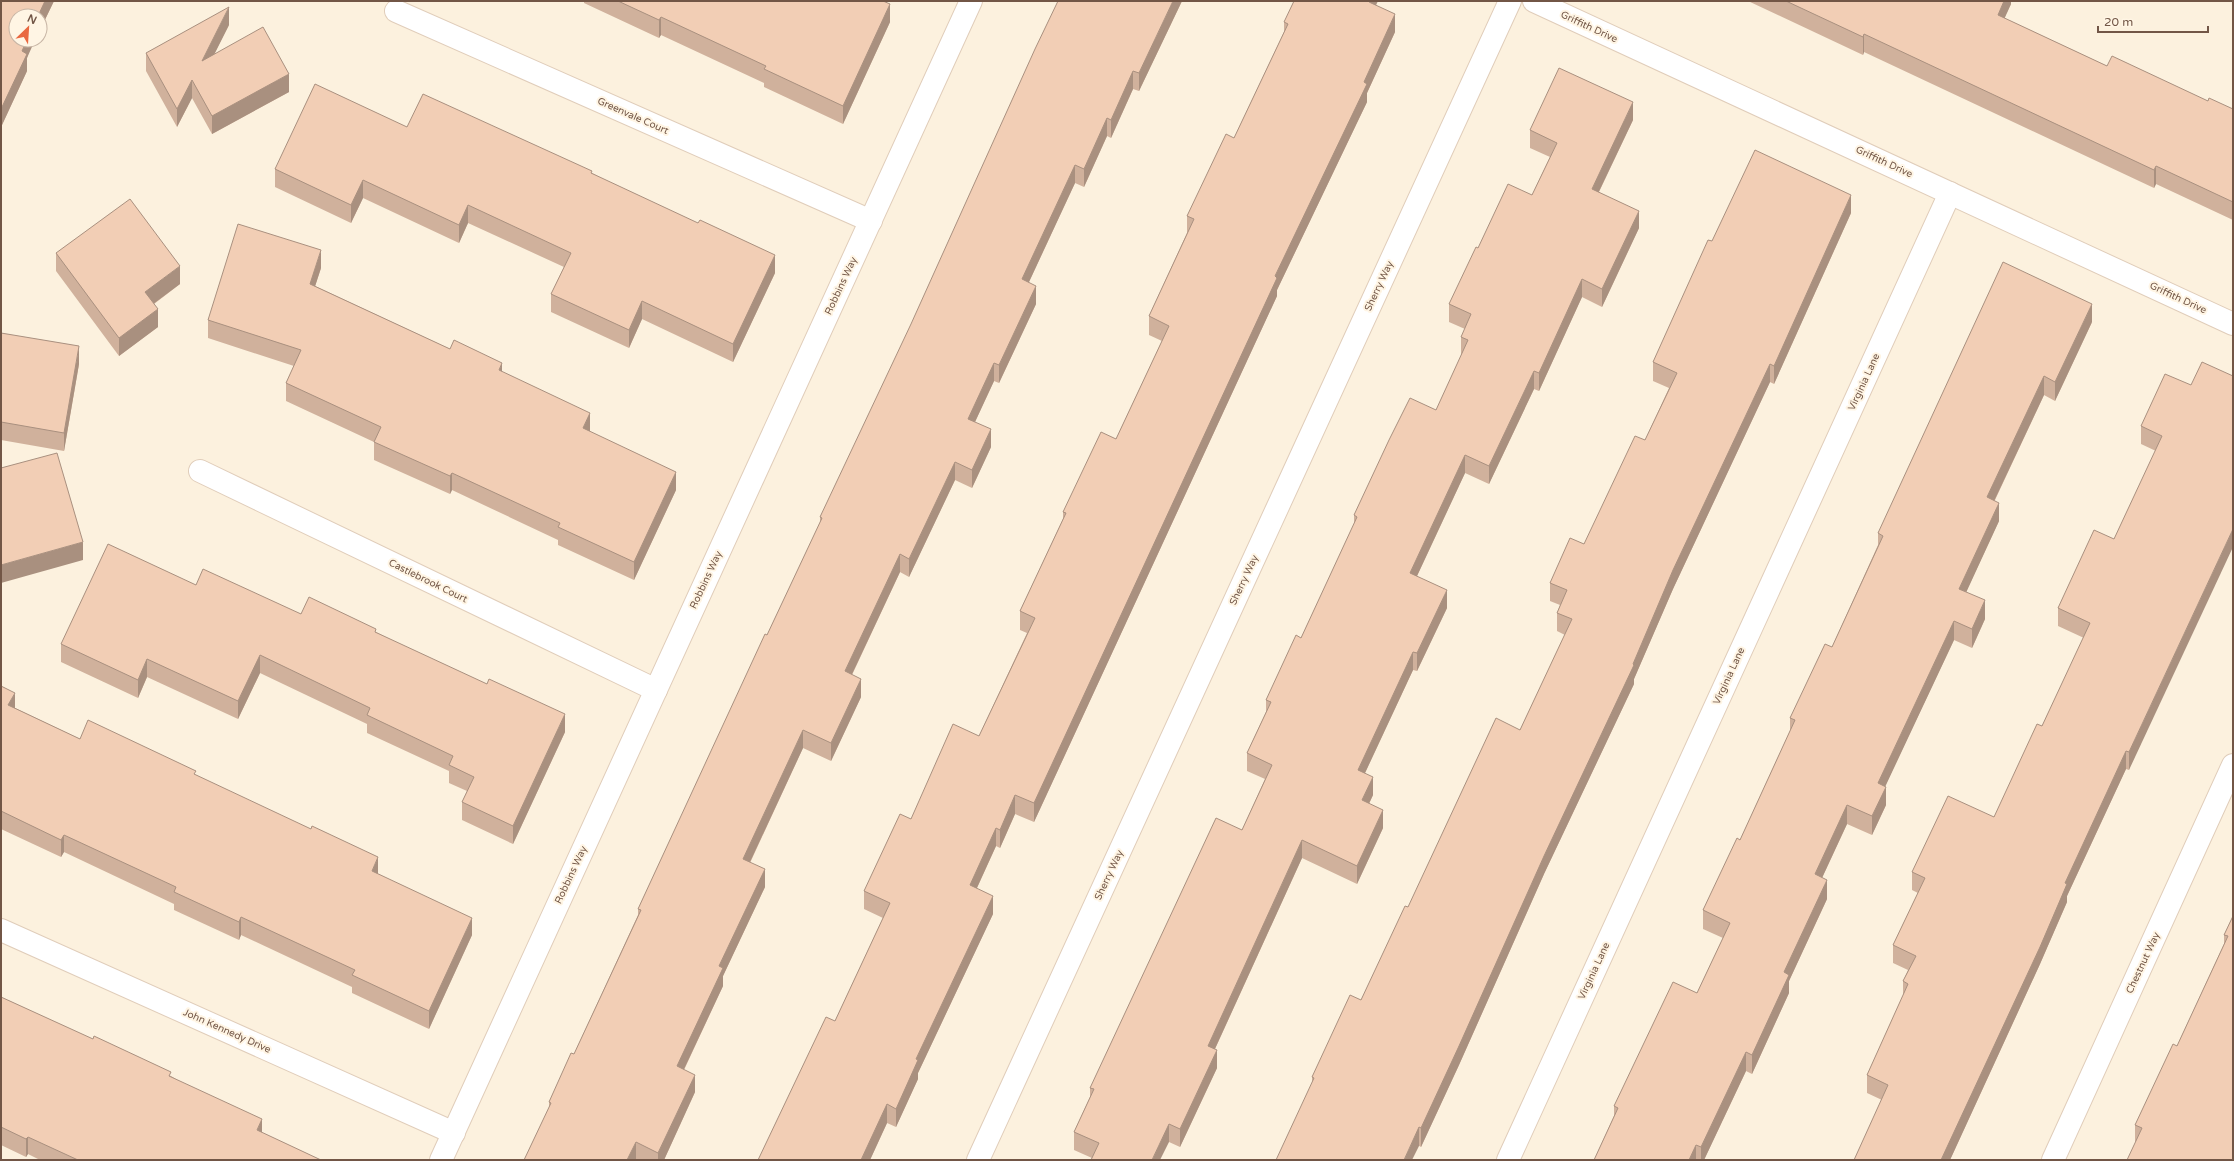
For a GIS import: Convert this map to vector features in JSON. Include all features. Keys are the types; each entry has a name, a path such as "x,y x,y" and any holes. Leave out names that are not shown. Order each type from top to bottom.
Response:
{"street":[{"name":"Robbins Way","path":"441,1160 971,1"},
{"name":"Sherry Way","path":"978,1160 1510,1"},
{"name":"Griffith Drive","path":"1534,1 2233,324"},
{"name":"Greenvale Court","path":"396,11 871,221"},
{"name":"Virginia Lane","path":"1508,1160 1950,193"},
{"name":"Castlebrook Court","path":"200,472 656,690"},
{"name":"Chestnut Way","path":"2052,1160 2233,765"},
{"name":"John Kennedy Drive","path":"1,930 454,1133"}],"building":[{"path":"1,1 45,1 42,8 8,8 8,48 23,48 22,51 27,54 1,107"},
{"path":"618,1 883,1 890,4 843,106 764,69 766,66 661,17 659,20"},
{"path":"1058,1 1173,1 1139,73 1133,71 1111,120 1107,118 1084,169 1075,165 1022,279 1036,286 999,365 994,363 968,419 991,429 972,470 955,462 909,559 900,554 845,671 861,679 831,743 803,730 743,859 765,869 719,966 723,968 677,1066 695,1075 658,1153 636,1142 627,1160 524,1160 551,1103 549,1102 571,1053 574,1054 641,910 638,909 765,634 767,635 822,518 820,517 911,324"},
{"path":"1294,1 1370,1 1369,2 1395,14 1364,82 1367,84 1275,276 1277,278 1034,803 1015,795 1000,830 996,828 970,885 993,896 916,1059 918,1060 896,1109 887,1104 861,1160 758,1160 826,1017 835,1021 890,903 864,891 900,814 911,819 953,724 979,736 1035,618 1020,611 1066,513 1063,512 1101,432 1116,439 1169,326 1149,316 1194,219 1187,216 1226,134 1234,138 1288,24 1284,22"},
{"path":"1786,1 2004,1 1998,15 2107,66 2112,56 2208,101 2209,98 2233,109 2233,202 2156,166 2154,170 1864,34 1863,37"},
{"path":"229,7 202,61 263,27 289,74 212,116 192,80 177,109 146,53"},
{"path":"1559,68 1633,102 1592,189 1639,211 1602,289 1582,279 1539,373 1534,371 1489,466 1465,455 1410,573 1447,590 1417,653 1413,652 1358,770 1373,777 1362,800 1383,810 1357,866 1302,840 1208,1046 1217,1050 1180,1129 1169,1124 1152,1160 1091,1160 1099,1143 1074,1132 1094,1089 1090,1088 1216,818 1242,830 1272,765 1247,753 1271,702 1266,700 1296,635 1301,638 1357,517 1354,515 1410,398 1436,410 1468,340 1461,337 1471,314 1449,304 1476,247 1478,248 1508,184 1532,195 1557,143 1530,130"},
{"path":"315,84 407,127 423,94 592,171 591,173 698,223 700,220 775,255 733,344 642,301 629,330 551,294 571,253 468,205 459,225 363,180 351,205 275,169"},
{"path":"1755,150 1851,195 1774,366 1770,364 1673,570 1633,664 1634,665 1544,856 1421,1128 1419,1127 1404,1160 1276,1160 1350,995 1361,1000 1405,906 1408,907 1496,718 1520,730 1572,619 1557,613 1567,590 1550,583 1570,538 1584,544 1635,436 1645,440 1677,373 1653,362 1708,240 1712,241"},
{"path":"130,199 180,266 145,292 158,309 119,338 56,253"},
{"path":"238,224 321,250 310,284 450,349 454,340 502,363 499,370 590,413 583,428 676,472 634,562 558,527 560,523 452,473 450,476 374,442 381,427 286,383 301,350 208,320"},
{"path":"2003,262 2092,304 2055,382 2044,376 1987,497 1999,503 1959,589 1985,600 1972,629 1954,621 1878,783 1886,787 1872,816 1847,805 1815,874 1827,880 1784,972 1789,975 1752,1055 1746,1052 1701,1147 1696,1145 1689,1160 1594,1160 1618,1108 1614,1106 1673,982 1697,993 1730,923 1703,910 1737,838 1740,840 1795,720 1790,718 1825,644 1832,647 1883,536 1878,533"},
{"path":"1,333 79,346 64,433 1,422"},
{"path":"2202,362 2233,376 2233,529 2129,752 2126,751 2065,883 2067,884 2040,947 1941,1160 1854,1160 1888,1085 1867,1075 1908,984 1903,981 1916,956 1893,945 1925,878 1912,872 1948,796 1994,817 2037,724 2042,726 2090,623 2058,608 2094,530 2114,539 2162,436 2141,426 2165,374 2191,385"},
{"path":"57,453 83,542 1,565 1,468"},
{"path":"108,544 196,585 203,569 301,614 309,597 376,629 375,632 487,684 489,679 565,714 513,826 462,802 474,777 449,765 453,756 367,715 370,708 260,655 238,701 147,659 138,680 61,644"},
{"path":"1,686 15,693 8,705 80,739 88,720 196,771 194,774 311,829 312,826 378,857 372,871 472,918 429,1011 352,975 355,970 241,917 239,922 174,892 176,887 64,835 61,840 1,811"},
{"path":"2233,916 2233,1160 2127,1160 2142,1128 2135,1125 2173,1044 2177,1046 2228,936 2224,935"},
{"path":"1,997 93,1039 94,1036 171,1072 169,1076 262,1119 257,1130 321,1160 78,1160 28,1137 26,1139 1,1127"}]}
